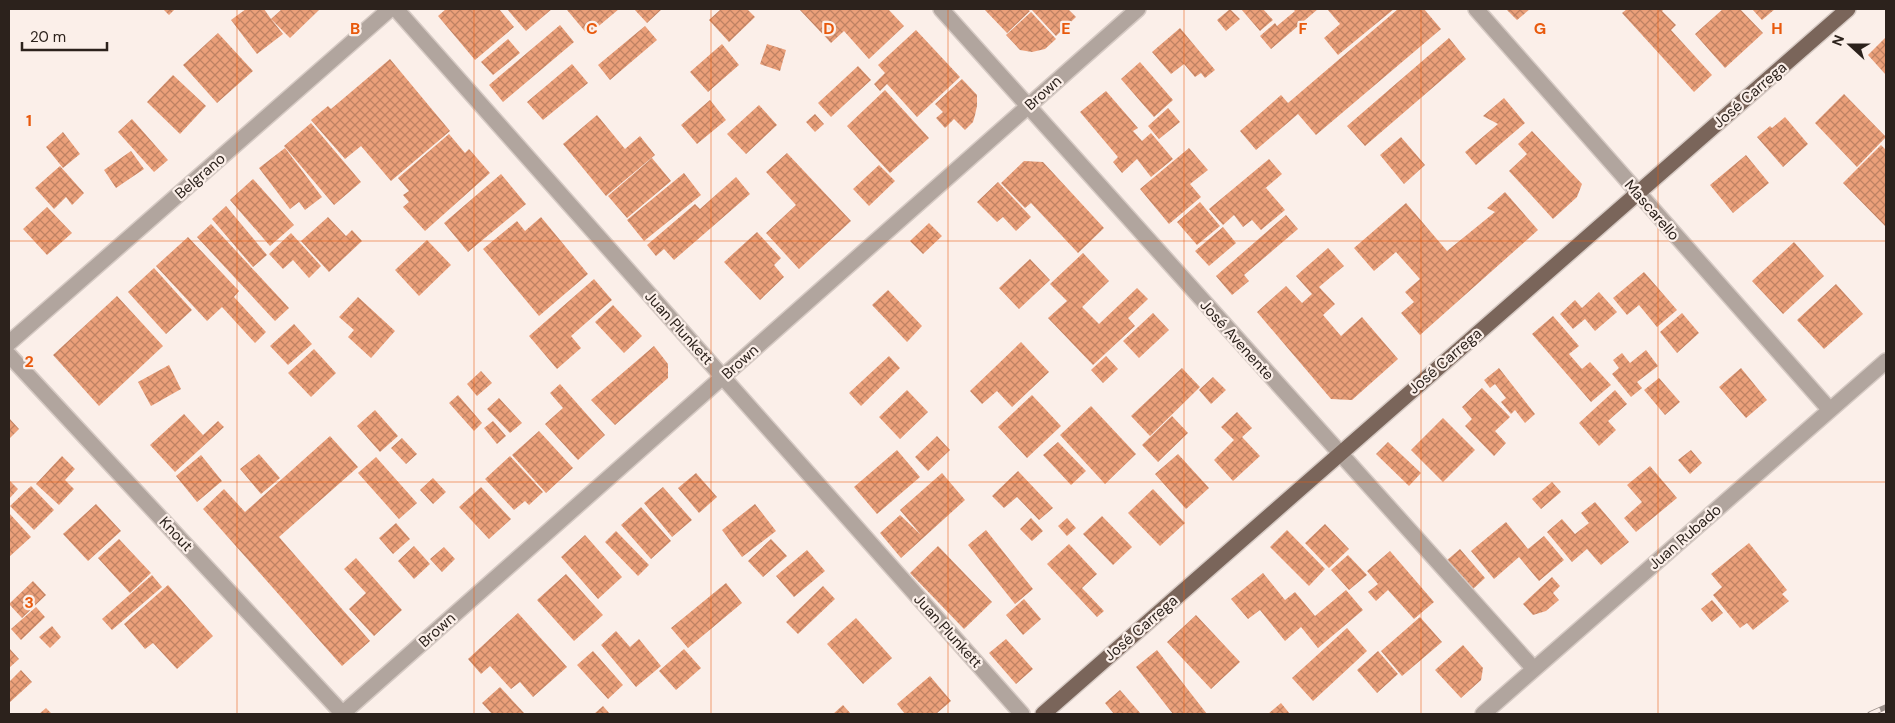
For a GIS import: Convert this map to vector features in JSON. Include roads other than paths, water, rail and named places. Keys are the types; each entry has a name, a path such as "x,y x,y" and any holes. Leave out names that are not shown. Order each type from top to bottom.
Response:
{"main road":[{"name":"José Carrega","path":"1043,714 1848,9"}],"street":[{"name":"Belgrano","path":"9,344 390,9"},
{"name":"Juan Plunkett","path":"396,9 1022,714"},
{"name":"José Avenente","path":"941,9 1534,669"},
{"name":"Brown","path":"343,714 1138,9"},
{"name":"Mascarello","path":"1476,9 1830,410"},
{"name":"Knout","path":"9,354 343,714"},
{"name":"Juan Rubado","path":"1483,714 1886,361"}],"railway":[{"path":"1870,714 1886,707"}]}
